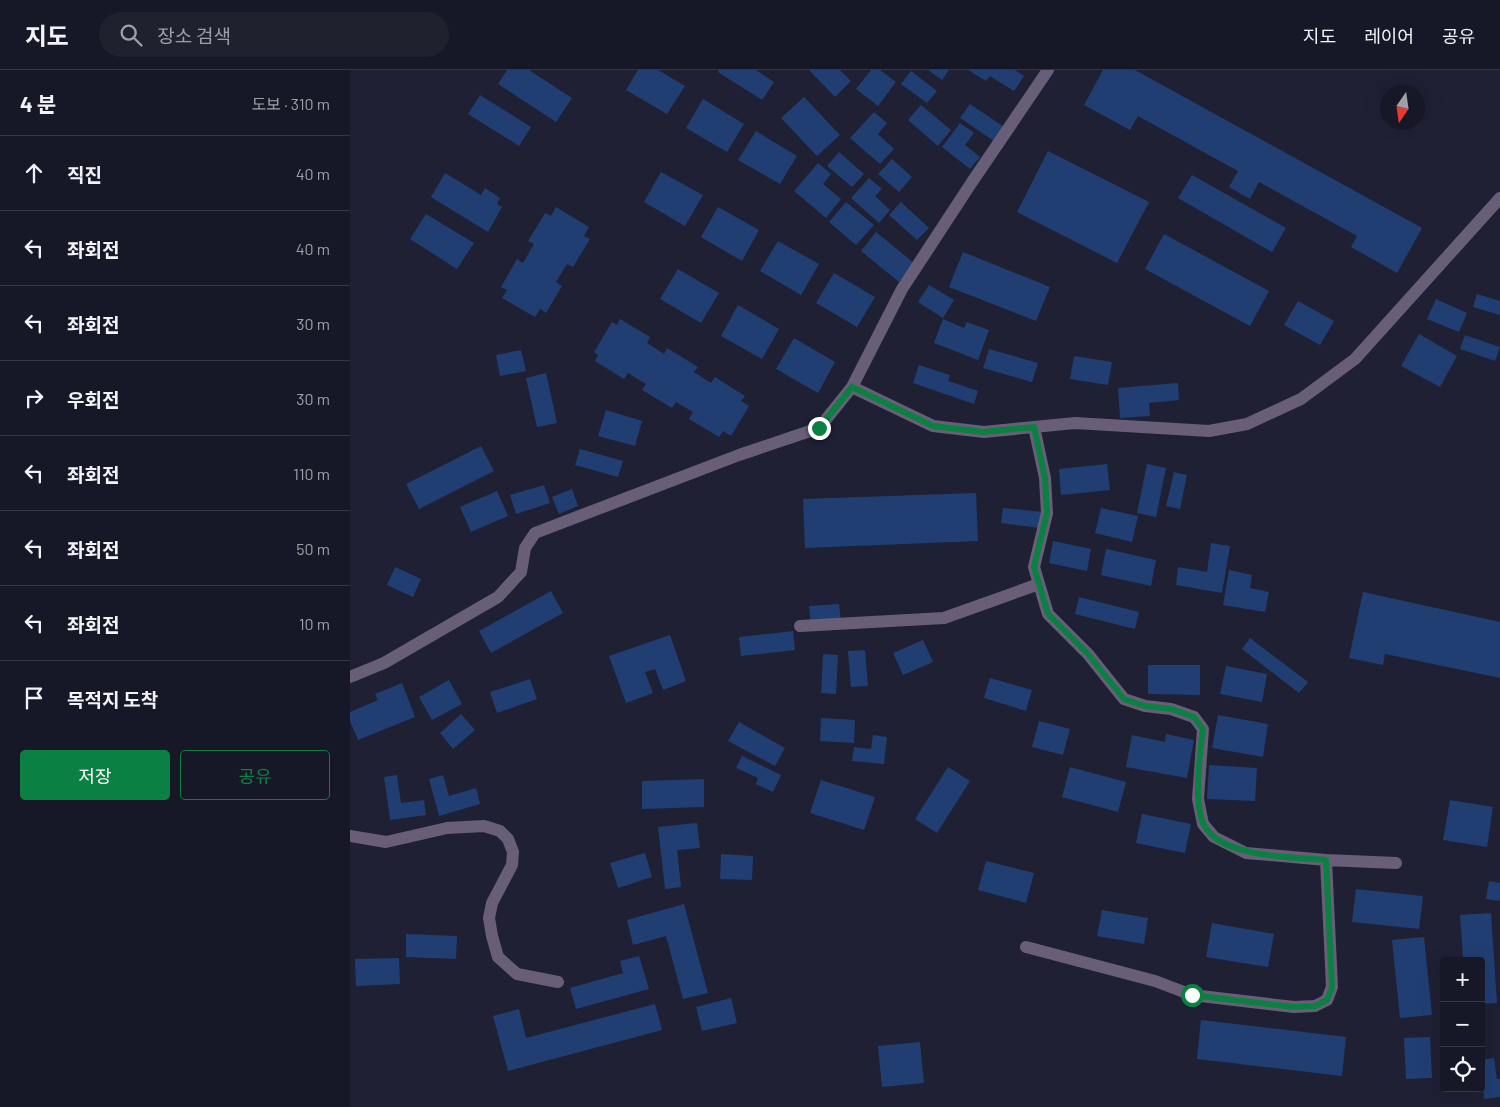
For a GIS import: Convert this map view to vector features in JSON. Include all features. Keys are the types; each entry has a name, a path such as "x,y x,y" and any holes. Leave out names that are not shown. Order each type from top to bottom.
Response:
{"street":[{"path":"350,676 384,663 498,597 521,572 525,548 536,533 739,455 819,428 852,387 902,289 1048,70"},
{"path":"852,387 933,426 984,432 1075,423 1209,431 1248,424 1301,399 1355,360 1500,198"},
{"path":"1034,427 1045,478 1047,513 1034,567 1048,614 1088,654 1124,699 1145,706 1171,709 1194,717 1203,729 1198,799 1203,824 1214,837 1246,852 1326,860 1396,863"},
{"path":"800,626 944,618 1039,584"},
{"path":"350,836 386,842 447,828 484,826 500,830 508,838 513,852 512,865 492,903 489,918 498,956 517,974 558,982"},
{"path":"1026,947 1155,981 1192,995 1294,1007 1315,1006 1327,1000 1332,987 1326,860"}],"building":[{"path":"507,70 529,70 572,98 556,122 498,84"},
{"path":"638,70 658,70 685,86 667,114 626,90"},
{"path":"719,70 756,70 774,82 762,100 718,72"},
{"path":"809,70 840,70 851,81 835,97"},
{"path":"871,70 880,70 896,82 878,106 856,89"},
{"path":"928,70 949,70 942,80"},
{"path":"968,70 1015,70 1024,76 1014,91 990,76 986,81"},
{"path":"1103,70 1135,70 1422,228 1397,273 1351,247 1357,236 1259,182 1250,199 1229,187 1238,171 1138,116 1130,130 1084,105"},
{"path":"911,71 937,91 927,103 901,84"},
{"path":"480,95 531,127 519,146 468,114"},
{"path":"804,97 840,135 817,156 781,118"},
{"path":"703,99 744,124 727,152 686,128"},
{"path":"970,104 1004,127 994,141 960,118"},
{"path":"921,105 951,130 938,146 908,120"},
{"path":"874,112 887,123 878,134 894,149 880,164 850,138"},
{"path":"960,123 974,133 965,145 980,157 970,169 942,147"},
{"path":"756,131 797,156 780,184 738,160"},
{"path":"1048,151 1149,202 1117,263 1017,212"},
{"path":"839,152 864,174 852,187 827,166"},
{"path":"892,159 912,177 899,192 878,174"},
{"path":"818,163 831,174 823,184 841,199 826,218 794,191"},
{"path":"661,172 703,195 685,226 644,202"},
{"path":"445,173 481,195 485,188 500,198 497,204 502,207 488,232 431,197"},
{"path":"1192,175 1286,228 1272,252 1178,198"},
{"path":"869,178 882,189 875,196 890,210 879,223 851,198"},
{"path":"846,202 874,225 856,245 829,222"},
{"path":"901,202 929,228 917,240 889,215"},
{"path":"556,207 589,227 584,236 590,239 573,267 567,264 556,282 562,286 546,313 540,309 535,317 502,298 507,290 501,287 517,259 523,263 534,244 528,241 545,213 551,216"},
{"path":"718,207 759,230 742,261 701,237"},
{"path":"426,214 474,243 457,269 410,239"},
{"path":"876,232 914,263 899,282 861,251"},
{"path":"1164,234 1269,291 1250,326 1145,269"},
{"path":"778,241 819,264 801,295 760,271"},
{"path":"963,252 1050,287 1036,321 949,287"},
{"path":"678,269 719,293 701,323 660,299"},
{"path":"834,273 875,297 857,327 816,303"},
{"path":"929,285 954,300 943,318 918,302"},
{"path":"1477,294 1500,301 1500,315 1473,307"},
{"path":"1436,299 1467,313 1459,332 1427,319"},
{"path":"1298,301 1334,321 1320,345 1284,325"},
{"path":"738,305 779,329 762,359 721,336"},
{"path":"620,319 650,337 647,343 664,354 667,348 698,367 694,372 711,383 715,377 745,396 741,401 749,406 731,436 723,431 719,437 689,419 693,412 676,402 672,408 642,390 646,384 628,373 624,379 595,361 598,355 594,352 612,322 617,325"},
{"path":"943,319 964,328 967,322 989,330 978,360 934,343"},
{"path":"1419,334 1457,356 1440,387 1401,366"},
{"path":"1465,335 1500,347 1495,361 1460,349"},
{"path":"794,338 835,362 818,393 776,369"},
{"path":"989,349 1038,363 1032,382 983,368"},
{"path":"521,350 526,371 500,376 496,355"},
{"path":"1074,356 1112,362 1108,385 1070,379"},
{"path":"919,365 950,375 948,381 978,391 974,404 913,383"},
{"path":"546,373 557,423 537,427 526,378"},
{"path":"1178,383 1179,400 1149,403 1150,416 1120,418 1118,388"},
{"path":"606,410 642,421 635,446 598,436"},
{"path":"481,446 494,471 419,509 406,484"},
{"path":"580,449 623,461 618,477 575,465"},
{"path":"1107,464 1110,490 1061,495 1059,469"},
{"path":"1147,464 1166,468 1156,517 1137,513"},
{"path":"1174,472 1187,475 1180,509 1166,506"},
{"path":"544,485 550,503 516,514 510,495"},
{"path":"572,489 578,506 559,514 552,497"},
{"path":"497,491 508,516 471,532 460,507"},
{"path":"976,493 978,541 805,548 803,499"},
{"path":"1003,508 1042,512 1040,528 1001,523"},
{"path":"1101,508 1138,516 1132,542 1095,533"},
{"path":"1053,541 1091,549 1087,571 1049,563"},
{"path":"1211,543 1230,546 1222,593 1176,585 1178,567 1207,572"},
{"path":"1106,549 1156,560 1151,586 1101,575"},
{"path":"395,567 421,579 413,597 387,585"},
{"path":"1229,570 1252,575 1250,588 1269,592 1265,612 1223,605"},
{"path":"551,591 563,613 491,653 479,631"},
{"path":"1363,592 1500,622 1500,678 1385,654 1383,665 1349,658"},
{"path":"1079,597 1139,612 1135,629 1075,614"},
{"path":"839,604 841,621 811,624 809,606"},
{"path":"793,631 795,650 741,656 739,637"},
{"path":"670,635 686,681 663,690 655,669 645,672 653,693 626,703 609,656"},
{"path":"1250,638 1308,682 1299,693 1242,649"},
{"path":"923,640 933,662 903,675 893,653"},
{"path":"865,650 868,686 851,687 848,651"},
{"path":"823,654 838,655 836,694 821,693"},
{"path":"1148,665 1200,665 1200,695 1148,694"},
{"path":"1226,666 1267,674 1262,702 1220,694"},
{"path":"990,678 1032,690 1026,711 984,698"},
{"path":"530,679 537,699 497,713 490,692"},
{"path":"449,680 462,704 432,720 419,697"},
{"path":"402,683 415,717 358,740 350,721 350,712 378,700 375,694"},
{"path":"461,714 475,730 453,749 440,733"},
{"path":"1218,715 1268,724 1263,757 1212,748"},
{"path":"821,718 855,720 854,743 820,741"},
{"path":"1039,721 1070,729 1063,755 1032,747"},
{"path":"739,722 785,748 775,766 728,741"},
{"path":"1166,734 1194,740 1187,778 1126,767 1132,735 1165,742"},
{"path":"873,735 887,737 884,764 852,761 854,747 871,749"},
{"path":"742,756 781,775 773,792 756,784 758,778 736,768"},
{"path":"1209,765 1257,768 1255,801 1207,799"},
{"path":"948,767 970,781 937,833 915,819"},
{"path":"1070,767 1126,782 1118,812 1062,797"},
{"path":"397,775 401,803 424,800 426,815 390,820 384,777"},
{"path":"443,775 449,796 476,788 480,804 439,816 429,779"},
{"path":"704,779 704,807 642,809 642,781"},
{"path":"821,780 875,797 864,830 810,813"},
{"path":"1450,800 1493,807 1487,847 1443,840"},
{"path":"1142,814 1191,824 1185,853 1136,843"},
{"path":"697,823 700,848 677,850 681,887 665,889 658,827"},
{"path":"645,853 652,877 618,888 610,863"},
{"path":"721,854 753,856 752,880 720,879"},
{"path":"986,861 1034,873 1026,903 978,890"},
{"path":"1489,881 1500,883 1500,901 1486,899"},
{"path":"1356,889 1423,896 1419,929 1352,922"},
{"path":"684,904 708,993 683,999 666,936 633,945 627,920"},
{"path":"1102,910 1148,918 1144,944 1097,936"},
{"path":"1491,913 1497,1003 1485,1004 1485,957 1463,957 1460,915"},
{"path":"1212,923 1274,934 1268,967 1206,957"},
{"path":"406,934 457,936 456,959 406,957"},
{"path":"1424,937 1432,1015 1400,1018 1392,940"},
{"path":"639,956 649,989 576,1009 570,988 623,973 620,961"},
{"path":"399,958 400,984 356,986 355,959"},
{"path":"731,998 737,1023 702,1031 696,1007"},
{"path":"655,1004 662,1030 508,1071 493,1016 519,1009 526,1038"},
{"path":"1201,1020 1346,1037 1342,1076 1197,1059"},
{"path":"1430,1037 1432,1078 1406,1079 1404,1038"},
{"path":"920,1042 924,1083 882,1087 878,1046"},
{"path":"1494,1058 1497,1079 1500,1079 1500,1097 1484,1099 1485,1059"}],"route":[{"path":"819,428 852,387 933,426 984,432 1034,427 1045,478 1047,513 1034,567 1048,614 1088,654 1124,699 1145,706 1171,709 1194,717 1203,729 1198,799 1203,824 1214,837 1246,852 1326,860 1332,963 1332,987 1327,1000 1315,1006 1294,1007 1192,995"}]}
